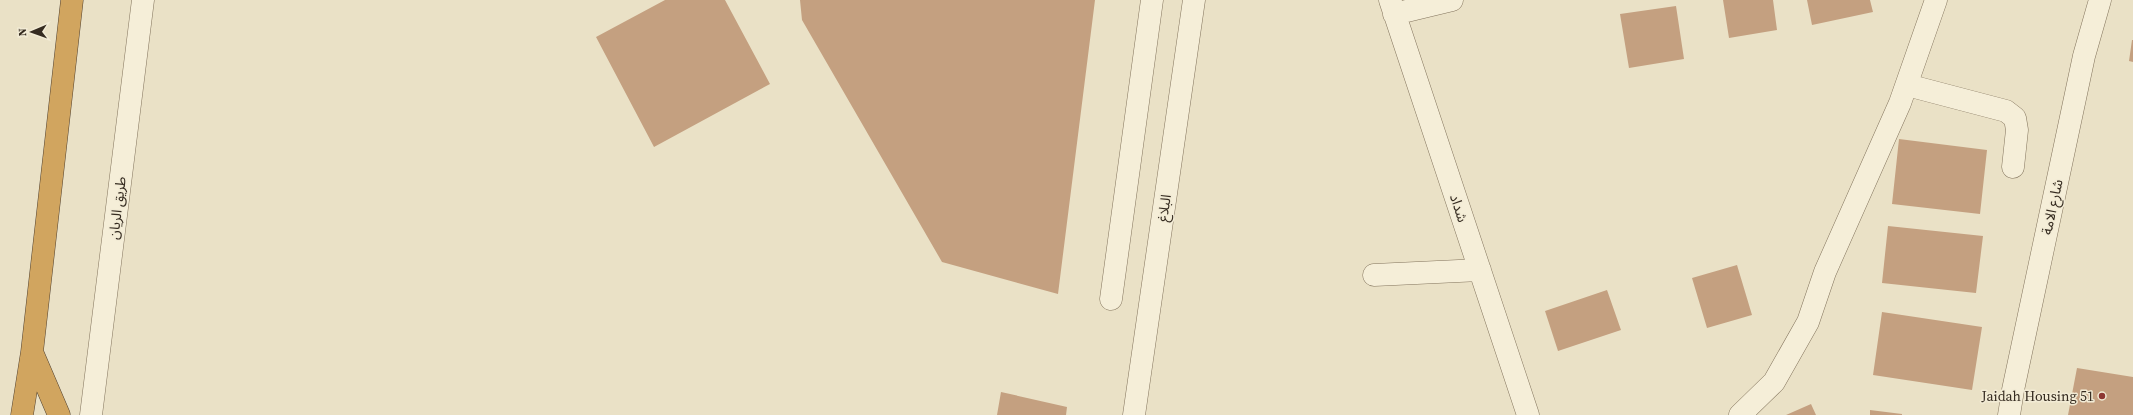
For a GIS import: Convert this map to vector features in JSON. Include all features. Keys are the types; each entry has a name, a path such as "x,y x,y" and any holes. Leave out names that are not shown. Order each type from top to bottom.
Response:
{"highway":[{"path":"22,415 32,352 72,0"},
{"path":"32,352 60,415"}],"street":[{"name":"طريق الريان","path":"91,415 143,0"},
{"path":"1111,299 1152,0"},
{"name":"البلاغ","path":"1134,415 1194,0"},
{"path":"1392,7 1452,0"},
{"path":"1740,415 1774,382 1808,322 1825,272 1900,103 1936,0"},
{"name":"شارع الامة","path":"2009,415 2084,56 2100,0"},
{"name":"شداد","path":"1392,7 1528,415"},
{"path":"1907,85 2006,112 2015,118 2017,130 2013,167"},
{"path":"1374,275 1480,270"}],"building":[{"path":"665,0 725,0 770,84 654,147 596,37"},
{"path":"800,0 1095,0 1058,294 942,262 802,20"},
{"path":"1723,0 1773,0 1777,30 1729,38"},
{"path":"1807,0 1870,0 1873,12 1812,25"},
{"path":"1676,6 1684,59 1629,68 1620,14"},
{"path":"2133,40 2133,62 2129,61"},
{"path":"1899,139 1987,150 1980,214 1892,204"},
{"path":"1888,226 1983,236 1976,293 1882,283"},
{"path":"1737,265 1752,315 1707,328 1692,278"},
{"path":"1607,290 1621,330 1558,351 1545,311"},
{"path":"1882,312 1982,327 1972,390 1873,375"},
{"name":"Jaidah Housing 51","path":"2077,368 2133,377 2133,415 2068,415"},
{"path":"1001,392 1067,407 1066,415 997,415"},
{"path":"1811,404 1816,415 1786,415"},
{"path":"1870,410 1902,414 1902,415 1870,415"}],"place":[{"name":"Jaidah Housing 51","path":"2102,396"}]}
